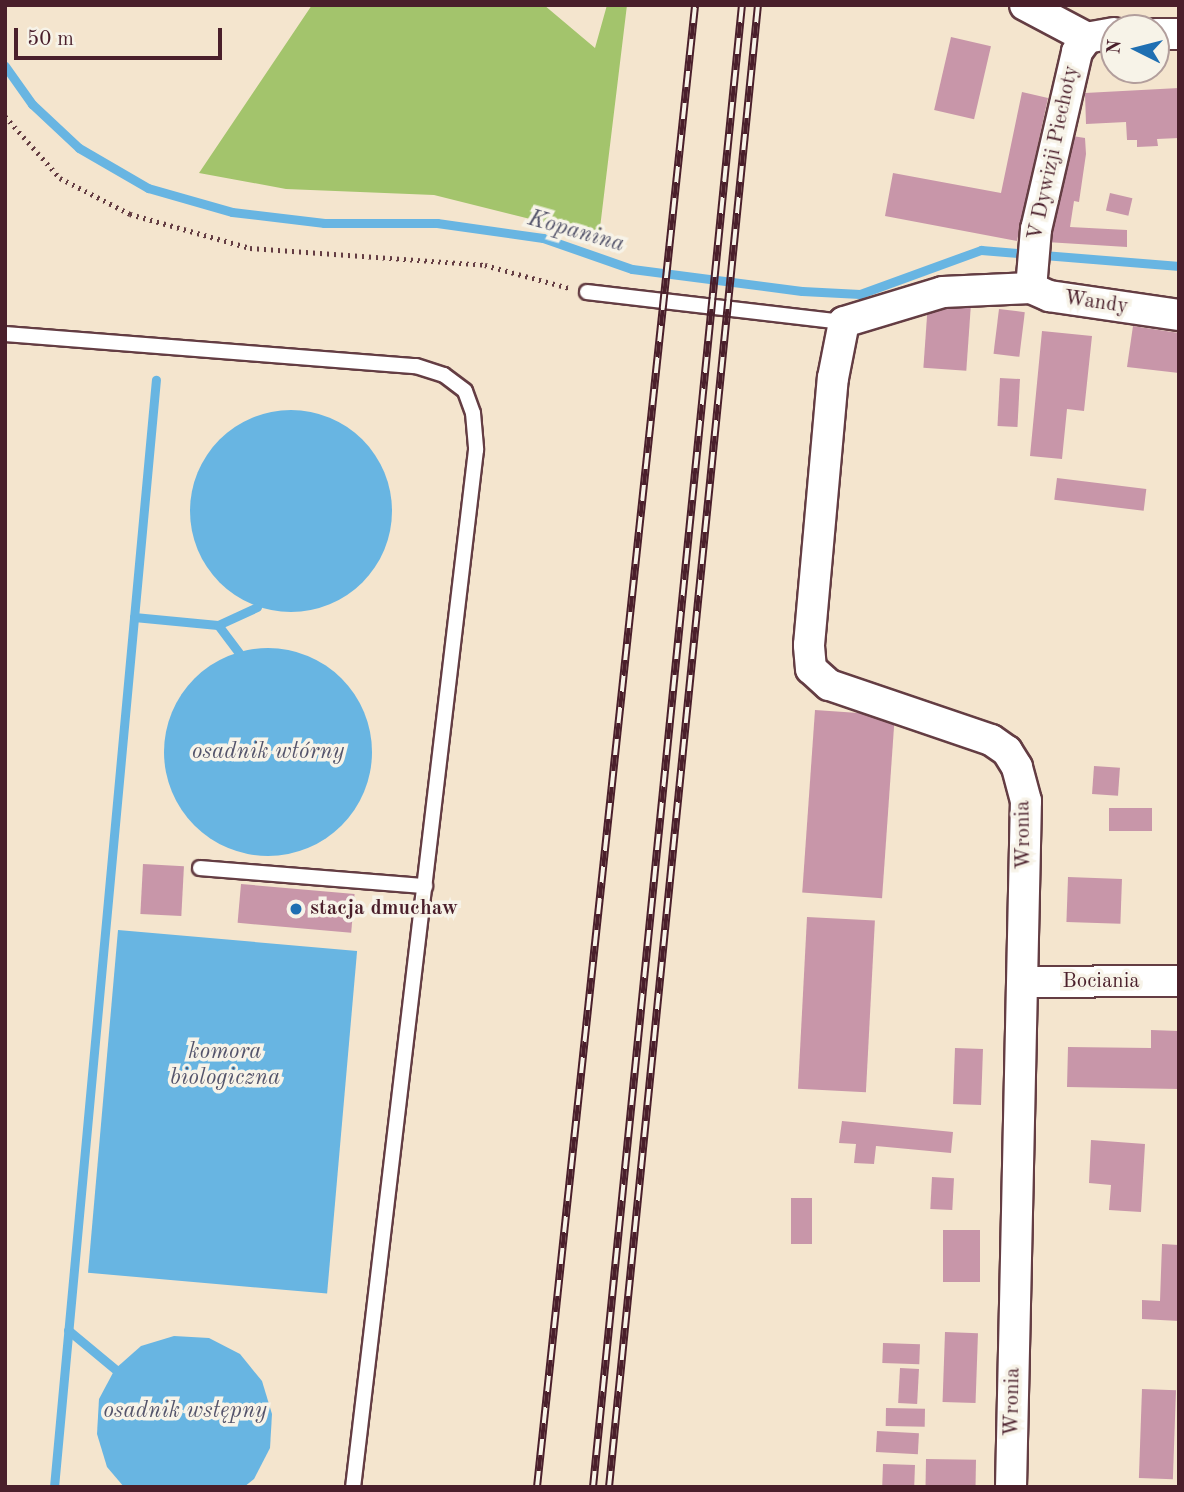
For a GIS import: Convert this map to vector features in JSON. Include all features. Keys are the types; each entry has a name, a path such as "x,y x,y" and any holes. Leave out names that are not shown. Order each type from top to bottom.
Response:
{"street":[{"name":"V Dywizji Piechoty","path":"1025,5 1100,36"},
{"name":"V Dywizji Piechoty","path":"1030,280 1036,229 1065,91 1077,52 1100,36"},
{"name":"Wandy","path":"844,322 943,292 1030,280 1049,296 1179,315"},
{"name":"Wronia","path":"844,322 833,379 809,645 811,669 829,685 990,740 1007,751 1026,802 1011,1487"},
{"name":"Bociania","path":"1024,982 1179,981"}],"lane":[{"path":"587,292 844,322"},
{"path":"5,334 416,366 444,375 465,391 473,412 477,450 353,1487"},
{"path":"200,868 425,886"}],"path":[{"path":"5,116 60,178 130,214 250,248 485,265 587,292"}],"green space":[{"path":"312,5 544,5 595,48 607,5 627,5 599,236 434,195 286,189 199,173"}],"water":[{"path":"291,410 330,418 347,427 362,440 375,455 384,472 392,511 384,550 375,567 362,582 347,595 330,604 291,612 252,604 235,595 220,582 207,567 198,550 190,511 198,472 207,455 220,440 235,427 252,418"},
{"name":"osadnik wtórny","path":"268,648 308,656 341,679 364,712 372,752 364,792 341,825 308,848 268,856 228,848 195,825 172,792 164,752 172,712 195,679 228,656"},
{"name":"komora biologiczna","path":"118,930 357,951 327,1294 88,1273"},
{"name":"osadnik wstępny","path":"174,1336 209,1338 240,1354 262,1381 272,1414 270,1448 254,1479 244,1487 124,1487 107,1467 97,1434 99,1399 115,1369 141,1346"}],"building":[{"path":"951,37 991,46 974,119 934,110"},
{"path":"1179,88 1179,138 1157,139 1158,146 1137,147 1137,140 1127,140 1126,122 1086,124 1085,93"},
{"path":"1022,92 1048,98 1017,241 885,216 893,173 1001,193"},
{"path":"1066,135 1085,138 1086,154 1079,202 1074,201 1070,227 1127,230 1127,247 1046,242"},
{"path":"1110,193 1132,198 1128,216 1106,211"},
{"path":"928,302 971,305 966,371 923,368"},
{"path":"999,309 1025,312 1019,357 994,354"},
{"path":"1133,326 1179,333 1179,373 1127,367"},
{"path":"1042,331 1092,336 1084,411 1067,409 1062,459 1030,456"},
{"path":"1000,378 1020,379 1017,427 997,426"},
{"path":"1057,478 1146,489 1144,511 1054,500"},
{"path":"815,710 895,716 882,898 802,893"},
{"path":"1094,766 1120,768 1118,796 1092,794"},
{"path":"1109,808 1152,808 1152,831 1109,831"},
{"path":"143,864 184,866 181,916 140,914"},
{"path":"1068,877 1122,879 1120,924 1066,922"},
{"name":"stacja dmuchaw","path":"241,884 355,894 351,933 238,923"},
{"path":"807,917 875,921 866,1092 798,1089"},
{"path":"1151,1030 1179,1031 1179,1089 1067,1087 1068,1047 1151,1048"},
{"path":"955,1048 983,1049 981,1105 953,1104"},
{"path":"842,1121 953,1132 951,1153 876,1146 874,1164 854,1163 856,1144 839,1143"},
{"path":"1091,1140 1145,1144 1141,1212 1109,1210 1111,1185 1089,1183"},
{"path":"932,1177 954,1178 952,1210 930,1209"},
{"path":"791,1198 812,1198 812,1244 791,1244"},
{"path":"943,1230 980,1230 980,1282 943,1282"},
{"path":"1162,1244 1179,1245 1179,1321 1142,1319 1142,1300 1160,1301"},
{"path":"945,1332 978,1333 976,1403 943,1402"},
{"path":"883,1343 920,1344 919,1364 882,1363"},
{"path":"900,1368 919,1369 917,1404 898,1403"},
{"path":"1142,1389 1176,1390 1173,1479 1139,1478"},
{"path":"886,1408 925,1409 925,1427 886,1426"},
{"path":"877,1431 919,1433 918,1454 876,1452"},
{"path":"926,1459 976,1460 976,1487 926,1487"},
{"path":"883,1464 915,1465 914,1487 882,1486"}],"waterway":[{"name":"Kopanina","path":"5,66 32,104 79,148 148,188 232,212 324,223 437,223 543,238 632,269 802,291 860,294 981,250 1179,266"},
{"path":"54,1487 156,380"},
{"path":"218,625 257,607"},
{"path":"134,617 218,625 239,653"},
{"path":"68,1330 115,1369"}],"railway":[{"path":"537,1487 695,5"},
{"path":"593,1487 742,5"},
{"path":"609,1487 758,5"}],"place":[{"name":"stacja dmuchaw","path":"296,909"}]}
